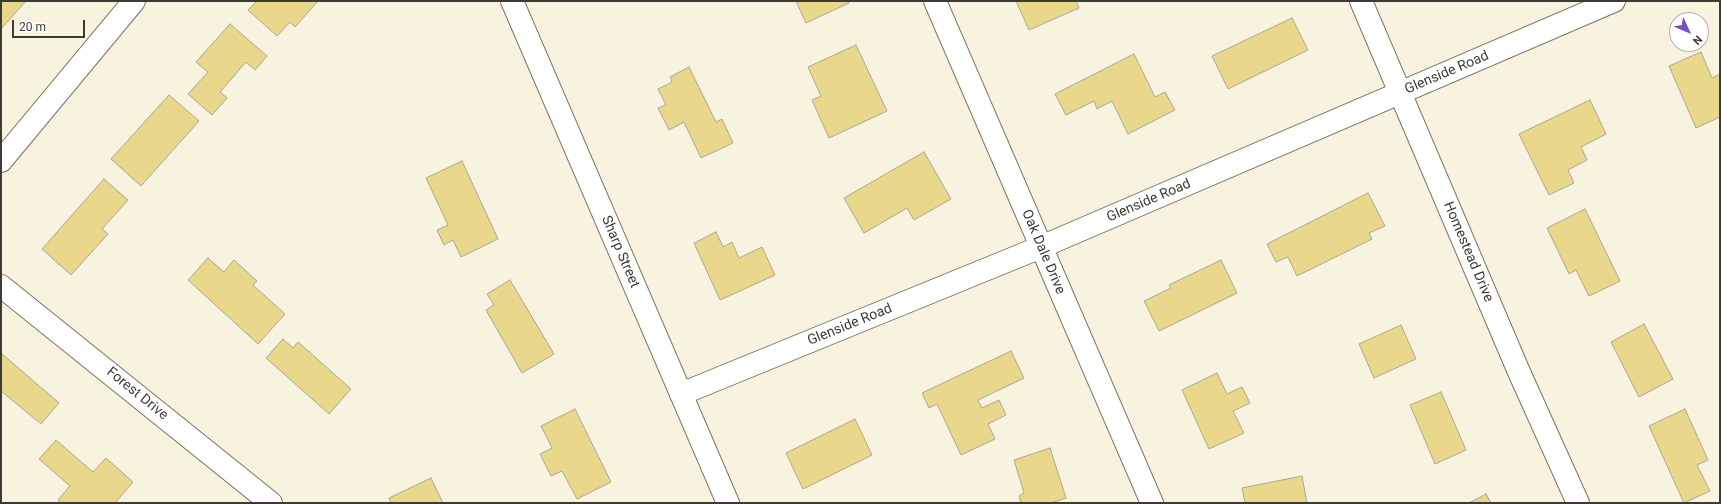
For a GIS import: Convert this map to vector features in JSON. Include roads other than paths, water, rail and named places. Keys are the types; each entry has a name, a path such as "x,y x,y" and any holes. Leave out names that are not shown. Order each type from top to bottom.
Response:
{"street":[{"path":"1,161 134,1"},
{"name":"Sharp Street","path":"512,1 728,503"},
{"name":"Oak Dale Drive","path":"936,1 1152,503"},
{"name":"Homestead Drive","path":"1361,1 1519,372 1578,503"},
{"name":"Glenside Road","path":"681,394 1041,247 1614,1"},
{"name":"Forest Drive","path":"1,286 271,503"}]}
